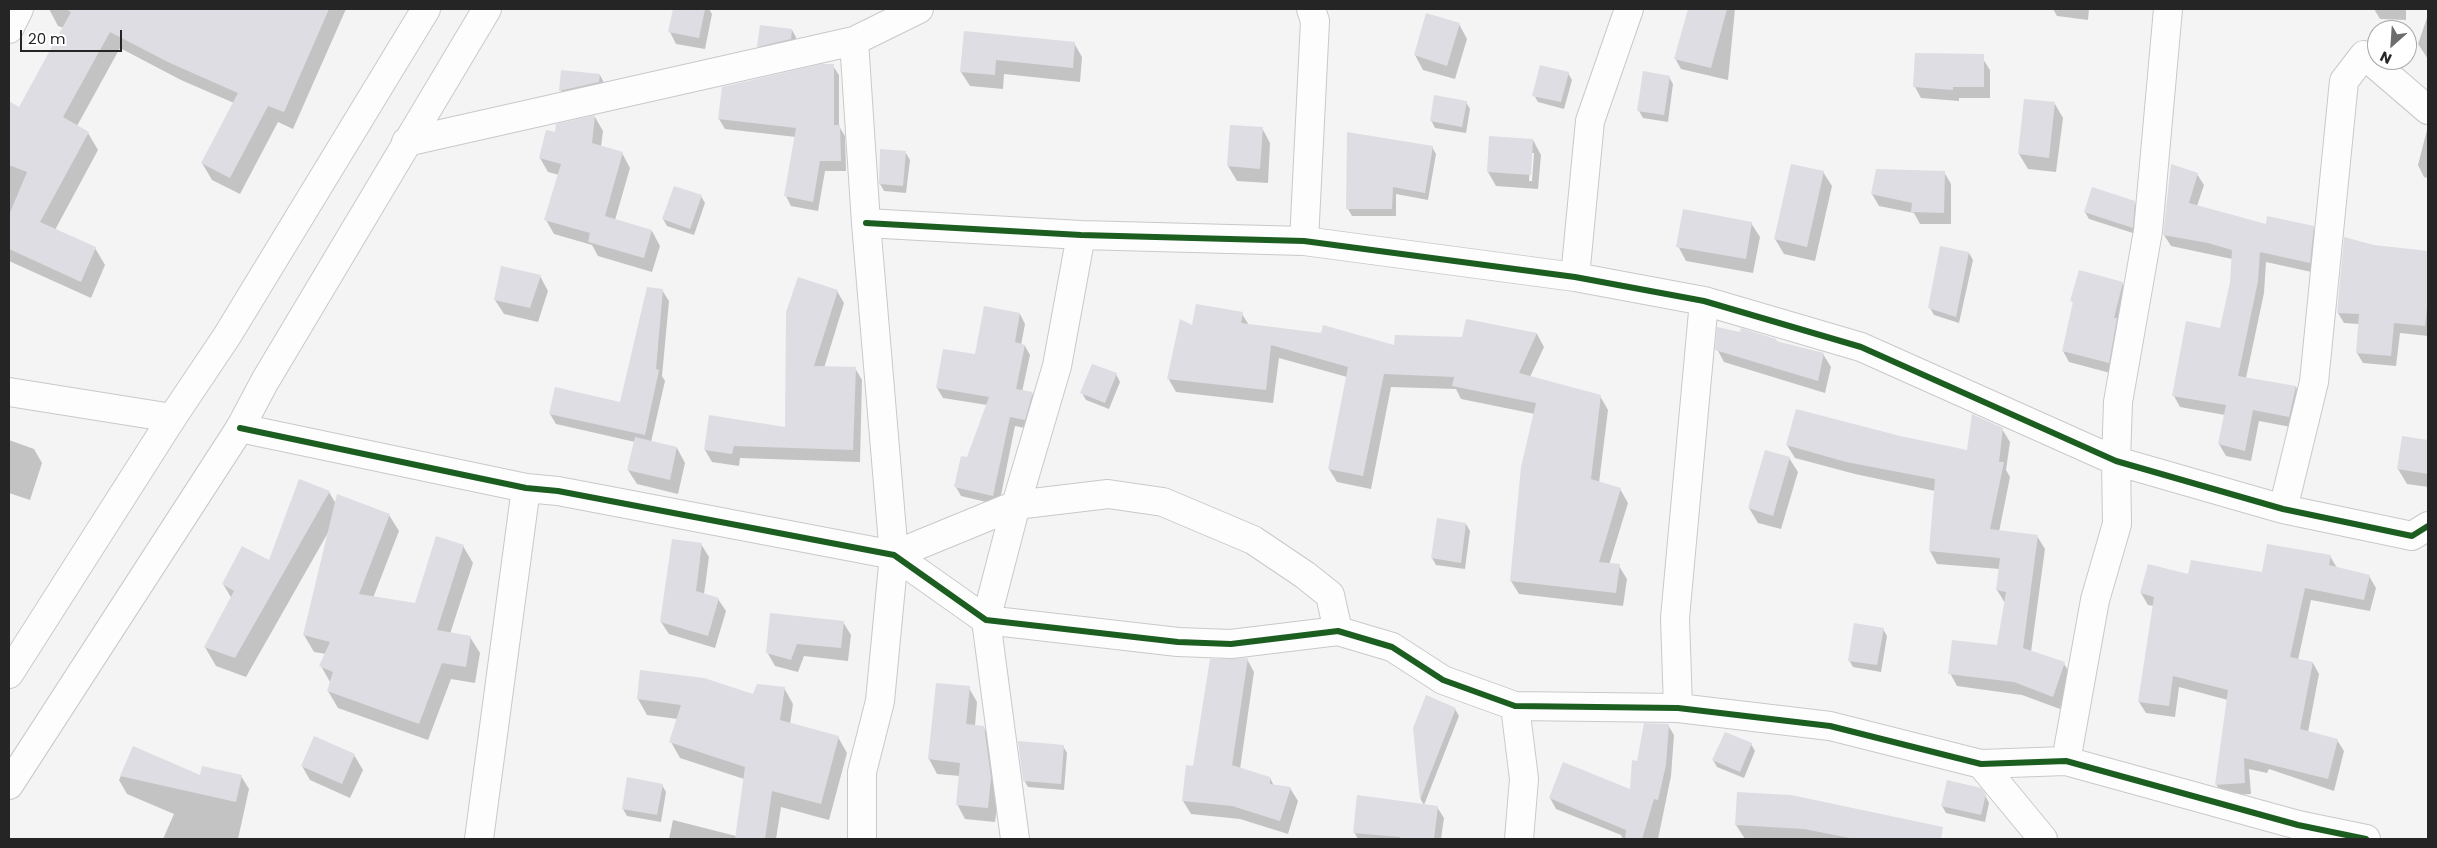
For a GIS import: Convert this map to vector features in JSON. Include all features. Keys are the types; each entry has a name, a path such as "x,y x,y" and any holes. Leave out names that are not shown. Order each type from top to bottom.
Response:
{"street":[{"path":"9,29 19,9"},
{"path":"9,674 172,418 227,336 426,9"},
{"path":"9,785 240,428 406,142 487,9"},
{"path":"406,142 854,42 919,9"},
{"path":"1304,241 1315,21 1311,9"},
{"path":"1575,277 1590,121 1628,9"},
{"path":"2066,762 2095,600 2117,524 2116,461 2118,402 2148,231 2168,9"},
{"path":"854,42 866,223 894,555 880,701 862,772 862,839"},
{"path":"2283,509 2314,382 2344,81 2364,55 2428,110"},
{"path":"866,223 1081,235 1304,241 1575,277 1704,301 1861,347 2116,461 2283,509 2412,536 2428,526"},
{"path":"1015,839 986,620 1016,505 1057,366 1081,235"},
{"path":"1678,708 1675,618 1704,301"},
{"path":"9,392 172,418"},
{"path":"240,428 526,488 558,491 894,555 986,620 1178,642 1231,644 1338,631 1392,647 1443,680 1515,706 1678,708 1830,726 1981,764 2066,762 2298,825 2366,839"},
{"path":"479,839 526,488"},
{"path":"894,555 1016,505 1108,494 1163,502 1253,540 1305,575 1330,595 1338,631"},
{"path":"1515,706 1524,779 1519,839"},
{"path":"1981,764 2043,839"}],"building":[{"path":"65,9 329,9 284,112 268,106 230,178 201,163 238,93 170,63 110,32 63,117 89,132 40,222 96,247 81,282 9,249 9,215 27,172 9,165 9,101 19,107 71,12"},
{"path":"673,9 705,9 699,38 668,32"},
{"path":"1688,9 1727,9 1711,68 1674,59"},
{"path":"1426,13 1460,23 1447,66 1414,55"},
{"path":"760,25 792,29 791,39 757,47"},
{"path":"964,31 1075,42 1073,68 996,60 995,75 960,72"},
{"path":"1915,53 1984,54 1984,87 1953,87 1953,90 1913,87"},
{"path":"821,64 834,64 834,125 840,125 841,161 820,161 813,202 784,196 796,128 718,119 722,87"},
{"path":"1540,65 1569,72 1561,102 1532,96"},
{"path":"561,70 600,74 599,82 559,91"},
{"path":"1643,71 1670,76 1664,115 1637,111"},
{"path":"1434,95 1467,101 1462,127 1430,121"},
{"path":"2024,99 2055,102 2049,158 2018,154"},
{"path":"595,115 592,143 623,152 605,216 652,230 644,258 588,242 590,233 544,220 561,164 539,158 546,130 555,132 556,124"},
{"path":"1230,125 1263,127 1260,169 1227,166"},
{"path":"1347,132 1433,146 1425,193 1393,187 1392,209 1346,209"},
{"path":"1489,136 1533,139 1531,175 1487,172"},
{"path":"880,149 906,151 903,186 879,184"},
{"path":"1791,164 1824,171 1807,247 1774,239"},
{"path":"2171,164 2198,173 2189,203 2266,224 2267,216 2314,226 2310,263 2260,252 2258,281 2238,376 2296,386 2289,417 2253,410 2245,451 2218,444 2226,405 2172,396 2186,321 2220,328 2230,282 2232,250 2208,243 2163,235"},
{"path":"1876,169 1945,171 1944,213 1911,212 1912,203 1871,194"},
{"path":"674,186 702,195 690,229 662,219"},
{"path":"2092,187 2135,201 2133,228 2084,212"},
{"path":"1683,209 1752,222 1746,259 1676,247"},
{"path":"2344,237 2374,245 2428,251 2428,299 2425,326 2394,323 2391,356 2356,353 2359,314 2337,313"},
{"path":"1940,246 1969,252 1956,317 1928,308"},
{"path":"501,266 541,275 530,308 494,300"},
{"path":"2079,270 2123,282 2114,318 2117,318 2109,363 2062,351 2073,302 2070,301"},
{"path":"798,277 838,290 814,366 856,367 853,450 734,446 732,454 704,450 709,415 785,427 786,312"},
{"path":"647,287 663,289 656,369 659,370 645,435 549,414 555,387 620,402"},
{"path":"1196,304 1243,312 1241,323 1321,333 1323,325 1394,345 1395,335 1462,337 1466,319 1537,333 1519,373 1601,395 1591,479 1621,488 1599,562 1620,564 1616,593 1510,581 1521,467 1536,403 1452,386 1454,377 1384,374 1363,476 1328,469 1348,367 1271,345 1266,390 1167,379 1180,319 1192,325"},
{"path":"984,306 1020,313 1015,342 1025,345 1016,389 1033,392 1025,420 1010,417 993,496 954,487 961,456 967,457 989,397 936,388 943,349 975,354"},
{"path":"1717,327 1740,332 1741,328 1776,339 1776,341 1824,353 1818,381 1715,350"},
{"path":"1092,364 1117,373 1105,403 1080,393"},
{"path":"1796,409 1900,436 1967,450 1972,414 2003,428 1999,462 2004,462 1990,529 2038,535 2023,648 2065,662 2053,697 2014,682 1948,674 1952,640 1997,645 2006,592 1996,590 2000,558 1929,551 1935,479 1846,462 1786,445"},
{"path":"2402,436 2428,440 2428,474 2397,469"},
{"path":"635,437 677,447 670,480 627,470"},
{"path":"1765,450 1790,457 1773,516 1748,508"},
{"path":"299,479 330,491 235,658 204,647 234,591 222,584 242,546 269,560"},
{"path":"337,494 390,514 359,594 415,603 436,536 464,545 437,630 471,636 466,667 442,663 419,724 327,691 333,672 319,666 330,642 303,635"},
{"path":"1437,518 1466,523 1461,563 1431,558"},
{"path":"672,539 702,543 696,591 719,598 708,636 660,622"},
{"path":"2267,544 2331,555 2329,565 2370,575 2364,600 2305,588 2290,657 2313,662 2300,729 2338,739 2328,779 2244,758 2245,783 2215,785 2228,690 2173,676 2169,706 2138,702 2154,597 2140,593 2148,564 2188,574 2191,560 2262,572"},
{"path":"770,613 844,621 841,648 797,644 791,660 766,653"},
{"path":"1854,623 1884,628 1877,665 1848,661"},
{"path":"1248,658 1232,765 1270,777 1270,784 1291,787 1280,821 1232,806 1182,801 1186,765 1193,766 1210,659"},
{"path":"640,670 704,678 753,694 757,684 785,687 780,720 839,736 821,804 772,791 765,839 735,839 745,767 669,742 681,705 637,699"},
{"path":"936,683 970,686 966,724 984,726 991,778 988,808 956,805 960,763 928,759"},
{"path":"1426,695 1456,708 1420,800 1413,728"},
{"path":"1644,723 1669,724 1666,765 1658,800 1654,799 1642,839 1625,839 1626,830 1549,798 1563,762 1630,789 1632,760 1637,761"},
{"path":"1725,732 1752,743 1740,772 1712,760"},
{"path":"314,736 355,754 342,784 301,766"},
{"path":"1018,741 1064,745 1061,784 1023,781"},
{"path":"133,746 200,775 202,766 242,775 236,802 120,776"},
{"path":"627,777 663,784 657,815 622,809"},
{"path":"1947,780 1981,788 1986,794 1981,815 1941,806"},
{"path":"1737,792 1791,795 1943,827 1941,839 1855,839 1804,829 1735,825"},
{"path":"1357,795 1438,806 1434,839 1400,839 1400,837 1353,833"}],"cycle path":[{"path":"866,223 1081,235 1304,241 1575,277 1704,301 1861,347 2116,461 2283,509 2412,536 2428,526"},
{"path":"240,428 526,488 558,491 894,555 986,620 1178,642 1231,644 1338,631 1392,647 1443,680 1515,706 1678,708 1830,726 1981,764 2066,761 2298,825 2366,839"}]}
